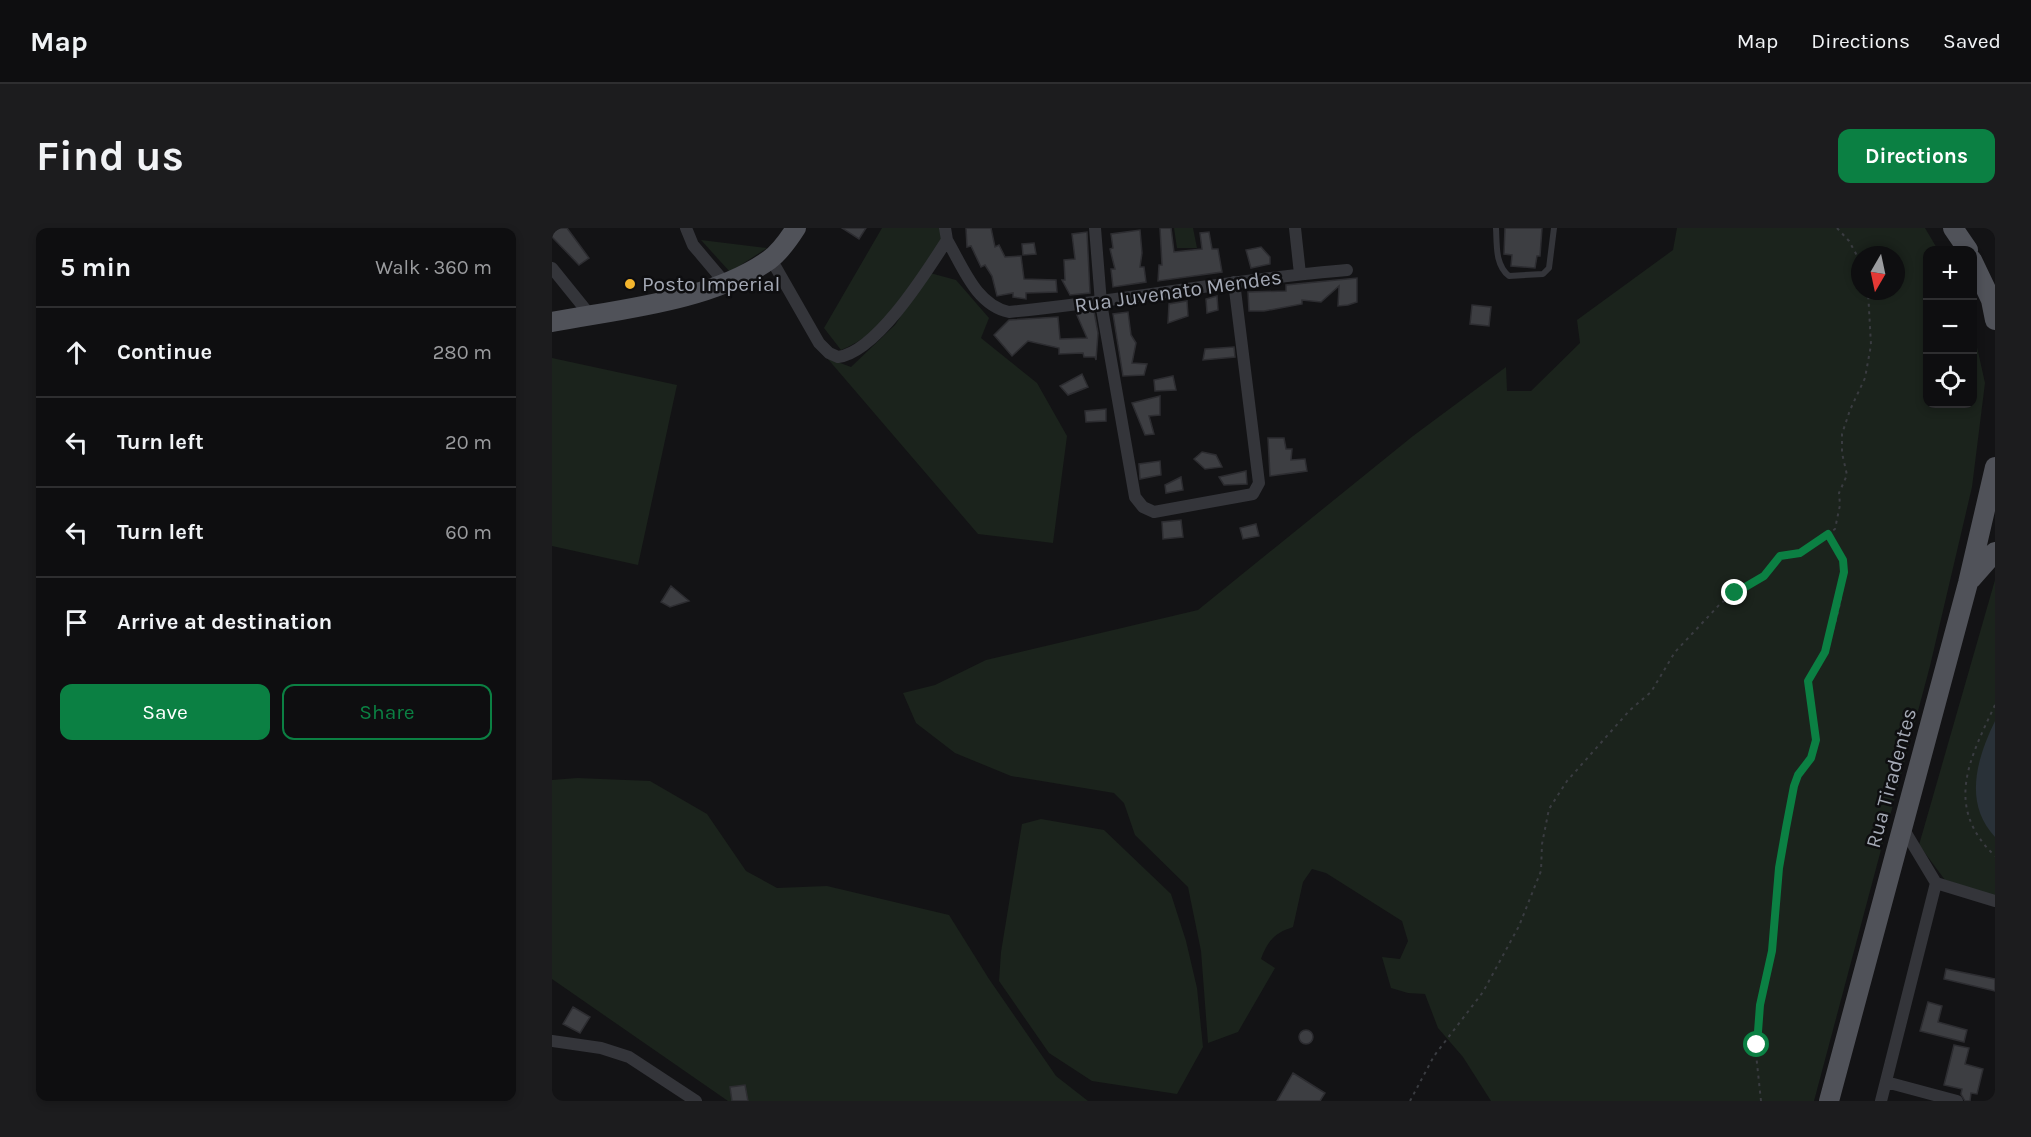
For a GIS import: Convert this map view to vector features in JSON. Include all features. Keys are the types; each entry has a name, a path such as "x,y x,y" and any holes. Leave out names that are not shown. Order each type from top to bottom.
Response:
{"main road":[{"path":"552,322 656,303 726,284 771,259 796,228"},
{"path":"1953,228 1965,246"},
{"path":"1977,271 1991,300 1995,320"},
{"name":"Rua Tiradentes","path":"1829,1101 1968,583 1990,518 1995,467"},
{"path":"1968,583 1995,552"}],"street":[{"path":"686,228 693,245 726,284"},
{"path":"1095,228 1101,303 1135,497 1143,507 1161,512 1253,494 1259,483 1234,282"},
{"path":"1294,228 1300,274"},
{"path":"771,259 819,343 838,357 855,351 893,317 946,234"},
{"name":"Rua Juvenato Mendes","path":"946,234 984,300 994,309 1009,312 1101,303 1234,282 1347,270"},
{"path":"552,268 590,315"},
{"path":"1903,828 1936,883 1995,901"},
{"path":"1881,1101 1936,883"},
{"path":"552,1041 601,1048 629,1057 696,1101"},
{"path":"1886,1082 1957,1101"}],"lane":[{"path":"1496,228 1498,259 1503,271 1509,276 1543,274 1549,268 1554,228"}],"path":[{"path":"1837,228 1852,246"},
{"path":"1410,1101 1440,1047 1487,986 1500,957 1519,926 1541,871 1542,844 1550,809 1567,781 1630,710 1652,692 1675,652 1721,603 1764,576 1780,556 1800,553 1828,534 1838,522 1839,493 1847,475 1842,453 1842,434 1865,378 1869,355 1868,300"},
{"path":"1761,1101 1756,1054 1757,1033 1772,951 1779,868 1794,786 1814,750 1816,730 1808,681 1825,652 1844,572 1843,560 1828,534"},
{"path":"1995,705 1978,741 1965,793 1966,813 1974,831 1995,856"}],"shaded area":[{"path":"882,228 941,228 944,238 912,287 888,317 874,330 841,350 824,328"},
{"path":"1174,228 1193,228 1197,248 1177,248"},
{"path":"1677,228 1925,228 1936,246 1923,246 1923,408 1977,408 1977,347 1985,383 1972,487 1930,666 1814,1101 1491,1101 1463,1057 1438,1028 1425,994 1408,993 1391,988 1382,957 1400,959 1408,941 1402,921 1326,873 1312,869 1303,882 1293,927 1273,938 1264,952 1261,959 1275,968 1238,1032 1208,1043 1201,951 1188,887 1135,835 1124,803 1114,793 1011,776 955,753 916,723 903,693 935,685 986,660 1198,610 1413,436 1506,367 1507,391 1531,391 1580,343 1577,320 1673,250"},
{"path":"701,240 767,248 730,272"},
{"path":"930,273 956,280 989,318 981,338 1037,383 1067,436 1053,543 978,534 827,358 851,367 895,325"},
{"path":"552,358 677,385 638,565 552,546"},
{"path":"1995,580 1995,896 1945,880 1919,845"},
{"path":"1995,721 1995,837 1985,824 1979,810 1976,780 1983,750"},
{"path":"577,778 650,781 707,814 746,871 777,888 827,886 949,915 989,979 1056,1076 1088,1101 728,1101 552,979 552,780"},
{"path":"1041,819 1104,830 1171,894 1186,941 1197,988 1203,1047 1177,1094 1092,1081 1049,1053 999,981 1001,952 1022,824"}],"building":[{"path":"552,228 567,228 589,258 579,265 552,237"},
{"path":"842,228 866,228 859,239"},
{"path":"966,228 991,228 995,247 999,245 1005,257 1021,256 1024,279 1056,280 1057,292 1026,293 1026,299 1013,297 1013,293 997,296 992,276 985,265 981,267 971,246 967,247"},
{"path":"1160,228 1171,228 1174,252 1202,249 1200,233 1209,232 1212,249 1218,249 1222,272 1158,281 1159,265 1162,265"},
{"path":"1505,228 1542,228 1540,256 1537,256 1535,268 1511,266 1512,255 1504,254"},
{"path":"1140,230 1142,253 1140,267 1144,267 1146,282 1113,287 1111,269 1115,269 1110,249 1113,248 1111,234"},
{"path":"1087,232 1090,293 1070,295 1062,280 1065,280 1064,260 1075,259 1072,234"},
{"path":"1034,243 1036,254 1023,255 1022,244"},
{"path":"1261,247 1270,257 1270,264 1251,268 1246,250"},
{"path":"1357,278 1357,302 1348,305 1338,306 1339,286 1321,302 1302,300 1302,304 1264,311 1249,311 1248,292 1286,291 1286,285"},
{"path":"1217,296 1218,310 1207,313 1206,299"},
{"path":"1187,301 1188,316 1168,323 1169,304"},
{"path":"1472,305 1491,307 1489,326 1470,324"},
{"path":"1094,311 1098,333 1096,360 1095,357 1084,357 1083,353 1059,354 1059,348 1028,341 1012,356 994,335 1009,320 1058,317 1060,339 1087,338 1076,313"},
{"path":"1128,312 1131,335 1136,343 1132,363 1147,364 1144,375 1123,376 1113,314"},
{"path":"1234,347 1235,357 1203,360 1205,349"},
{"path":"1082,374 1088,387 1068,395 1060,386"},
{"path":"1173,376 1176,390 1155,391 1154,380"},
{"path":"1160,396 1160,415 1149,416 1154,434 1145,435 1132,403"},
{"path":"1106,409 1106,421 1086,422 1085,411"},
{"path":"1268,438 1284,438 1286,449 1292,449 1291,460 1305,459 1307,471 1270,476"},
{"path":"1202,452 1216,455 1222,467 1205,469 1194,459"},
{"path":"1160,461 1161,475 1140,479 1139,464"},
{"path":"1246,471 1247,484 1224,485 1219,477"},
{"path":"1181,477 1183,490 1166,493 1165,485"},
{"path":"1181,520 1183,537 1163,539 1162,522"},
{"path":"1256,524 1259,536 1243,539 1240,528"},
{"path":"671,586 689,601 670,607 661,602"},
{"path":"1946,969 1995,979 1995,991 1944,979"},
{"path":"1928,1002 1942,1006 1938,1022 1967,1030 1964,1042 1920,1031"},
{"path":"573,1007 590,1017 580,1033 563,1024"},
{"path":"1306,1030 1311,1032 1313,1037 1311,1042 1306,1044 1301,1042 1299,1037 1301,1032"},
{"path":"1954,1045 1969,1048 1965,1064 1983,1069 1977,1094 1971,1093 1970,1101 1965,1101 1961,1094 1962,1089 1944,1085"},
{"path":"1293,1073 1325,1093 1320,1101 1277,1101"},
{"path":"745,1085 748,1101 732,1101 730,1087"}],"place":[{"name":"Posto Imperial","path":"630,284"}],"route":[{"path":"1735,593 1764,576 1780,556 1800,553 1828,534 1839,549 1843,560 1844,572 1833,628 1822,660 1808,681 1815,719 1816,740 1811,758 1798,775 1794,786 1780,859 1772,951 1760,1005 1757,1045"}]}
